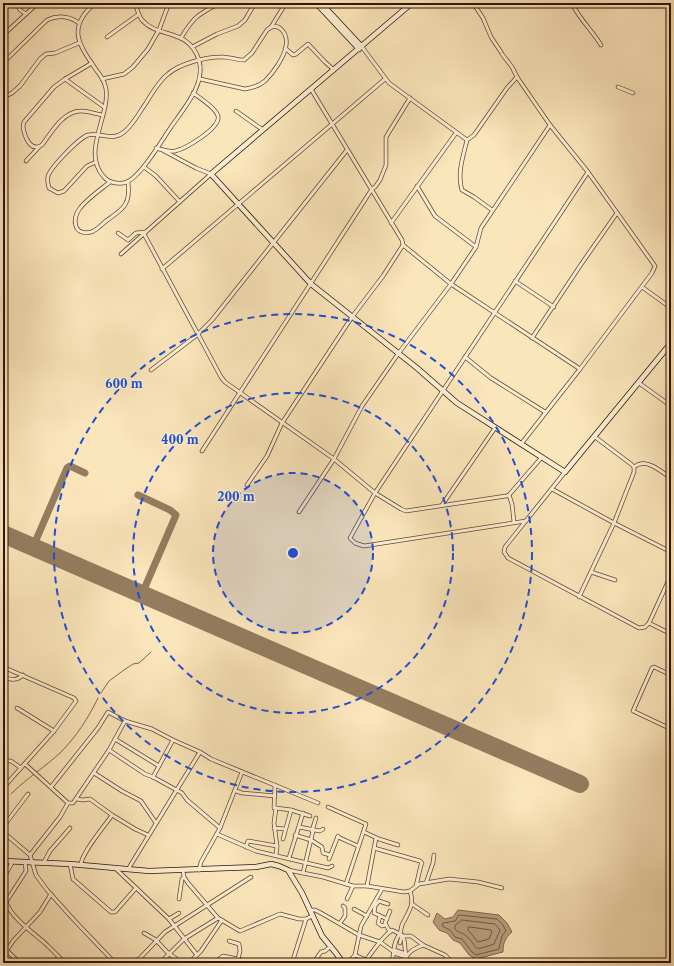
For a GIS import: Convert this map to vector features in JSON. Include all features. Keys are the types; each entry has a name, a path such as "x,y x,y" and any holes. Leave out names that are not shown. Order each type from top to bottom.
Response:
{"street":[{"path":"16,3 20,10 26,14"},
{"path":"3,34 38,3"},
{"path":"94,3 87,10 79,23 78,29 79,43 102,79 106,90 94,157 102,174 110,182 124,183 135,178 144,167 193,93 200,79 201,70 199,61 192,47 181,38 149,26 143,21 135,3"},
{"path":"137,8 140,3"},
{"path":"102,79 128,72 148,49 159,30 169,3"},
{"path":"181,38 193,20 200,13 220,3"},
{"path":"192,47 217,34 238,26 245,20 255,3"},
{"path":"96,162 87,166 64,191 58,193 49,188 48,184 50,172 76,142 87,135 114,137 124,132 133,122 167,74 182,66 219,57 241,60 246,59 252,53 286,3"},
{"path":"316,3 355,42 366,43"},
{"path":"321,3 366,53 385,79 467,140"},
{"path":"121,254 211,174 412,3"},
{"path":"473,3 483,18 491,37 512,67 517,77 550,124 588,172 654,266 652,273 642,287 580,369 520,444"},
{"path":"572,3 581,19 594,33 601,45"},
{"path":"107,37 139,14"},
{"path":"3,63 47,20 65,17 74,19 79,23"},
{"path":"200,79 236,87 251,88 264,81 274,70 285,48 286,40 282,30 276,26 270,27"},
{"path":"353,54 355,42"},
{"path":"3,94 8,95 20,86 40,59 46,54 55,53 79,43"},
{"path":"285,48 293,54 296,54 308,44 334,70"},
{"path":"39,147 31,145 27,140 23,126 24,122 54,87 92,63"},
{"path":"492,210 462,190 459,178 460,172 467,140 474,135 507,88 517,77"},
{"path":"65,79 104,107"},
{"path":"162,269 385,79"},
{"path":"618,88 634,93"},
{"path":"311,89 402,240 403,246 451,284 580,369"},
{"path":"164,151 175,151 185,147 196,141 218,122 218,114 193,93"},
{"path":"202,451 372,189 376,187 386,165 386,137 410,98"},
{"path":"26,162 42,145 59,123 68,115 80,111 102,115"},
{"path":"236,111 263,130"},
{"path":"300,512 334,459 362,406 398,354 451,284 476,247 481,228 550,124"},
{"path":"391,222 456,133"},
{"path":"156,148 211,174 311,284 470,412 565,472"},
{"path":"151,370 197,335 212,320 347,150"},
{"path":"144,167 156,176 180,202"},
{"path":"526,521 364,546 355,543 350,538 375,493 588,172"},
{"path":"110,182 79,210 75,222 76,227 79,230 84,232 96,230 123,208 128,199 128,182"},
{"path":"417,186 435,216 476,247"},
{"path":"532,338 617,213"},
{"path":"118,233 128,240 136,233 145,233"},
{"path":"145,233 162,269 197,335 225,382 334,459 375,493 402,510 406,511 503,497 509,494 542,457"},
{"path":"247,485 267,456 282,423 352,317 383,276 403,246"},
{"path":"515,281 554,307"},
{"path":"642,287 671,308"},
{"path":"671,343 505,547 504,552 508,558 639,628 645,627 649,623 671,575"},
{"path":"465,357 491,378 545,412"},
{"path":"639,383 671,406"},
{"path":"442,505 495,428"},
{"path":"595,437 634,467"},
{"path":"634,467 640,464 652,466 671,478"},
{"path":"579,597 614,523 633,476 634,467"},
{"path":"552,489 671,552"},
{"path":"509,494 514,522"},
{"path":"591,572 615,580"},
{"path":"667,586 671,588"},
{"path":"649,623 669,633"},
{"path":"3,667 75,699 76,702 54,731 3,788"},
{"path":"671,675 654,667 652,668 633,711 671,729"},
{"path":"3,677 13,680 19,679 23,675"},
{"path":"17,708 54,731"},
{"path":"51,787 96,732 108,712 125,721 152,729 200,752 211,759 275,784 318,803"},
{"path":"68,803 73,803 77,799 109,750 125,721"},
{"path":"115,740 159,766"},
{"path":"153,777 173,740"},
{"path":"109,750 145,774 182,793 187,800 220,828"},
{"path":"129,869 148,835 200,752"},
{"path":"3,766 7,761 11,761 21,768"},
{"path":"24,764 68,803"},
{"path":"199,870 201,862 220,828 236,791 242,772"},
{"path":"94,773 141,801 156,823"},
{"path":"275,784 274,808 276,808 274,828 277,846 276,855"},
{"path":"236,791 242,793 275,796"},
{"path":"3,827 28,794"},
{"path":"77,799 90,799 135,829 148,835"},
{"path":"30,855 60,817 68,803"},
{"path":"328,807 366,824 346,884"},
{"path":"276,808 291,810 310,816"},
{"path":"283,839 291,810"},
{"path":"81,865 81,860 112,814"},
{"path":"289,858 295,835 303,814"},
{"path":"303,873 316,818"},
{"path":"299,827 313,831 320,831 324,829"},
{"path":"44,862 50,851 70,828"},
{"path":"274,828 285,829"},
{"path":"3,832 30,855 36,875 51,894 116,963"},
{"path":"364,832 376,838 398,845"},
{"path":"217,834 256,851 328,868 332,866"},
{"path":"295,835 311,840 322,847 323,852 329,857 338,836 358,846"},
{"path":"367,886 376,838"},
{"path":"246,847 248,841 277,846"},
{"path":"374,848 420,861 422,863 416,886"},
{"path":"426,882 433,863 434,855"},
{"path":"3,861 44,862 149,872 199,870 271,864 288,870 323,877 353,886 367,886 404,892 410,891 419,884 449,879 478,882 502,888"},
{"path":"3,879 13,861"},
{"path":"25,862 26,871 6,902 21,923 65,963"},
{"path":"70,864 73,879 111,912 115,912 136,888"},
{"path":"115,868 169,919 197,955"},
{"path":"288,870 302,894 322,936 343,963"},
{"path":"183,871 184,877 218,918 240,931 280,914 299,919 306,919 312,916"},
{"path":"179,899 182,879 184,877"},
{"path":"133,963 138,962 156,940 174,926 251,877"},
{"path":"347,899 353,886"},
{"path":"348,963 355,955 359,935 367,916 382,889"},
{"path":"404,963 406,945 401,927 412,904 410,891"},
{"path":"7,950 13,941 40,912 51,894"},
{"path":"387,918 374,913 377,903 380,901 388,904"},
{"path":"412,904 428,916"},
{"path":"340,924 344,916 343,906"},
{"path":"354,908 367,916"},
{"path":"310,910 315,910 359,935 380,942 394,951 406,955"},
{"path":"385,925 390,911"},
{"path":"169,919 179,913"},
{"path":"380,916 378,924 385,925 390,932"},
{"path":"160,963 184,939 218,918"},
{"path":"292,963 306,919"},
{"path":"189,963 197,955 222,920"},
{"path":"214,921 219,925"},
{"path":"355,955 366,962 380,942 392,930 402,935 411,936 423,945 445,955 452,963"},
{"path":"144,933 156,940 169,954 182,963"},
{"path":"400,943 402,935"},
{"path":"388,959 392,962 398,937 402,935"},
{"path":"229,941 238,944 240,951 238,959"},
{"path":"406,955 415,948 423,945"},
{"path":"314,962 321,952 325,951 331,946"},
{"path":"3,947 20,963"},
{"path":"214,963 223,956 238,959 241,963"},
{"path":"53,963 59,957"}],"water":[{"path":"458,910 499,915 507,923 512,932 505,941 503,952 476,959 469,955 460,943 453,940 447,933 439,930 433,922 437,913 445,919 453,917"}],"waterway":[{"path":"101,693 109,681 133,664 139,663 151,652"},
{"path":"11,794 67,746 82,726 98,698"}],"taxiway":[{"path":"33,547 67,468 70,466 85,473"},
{"path":"138,495 170,510 176,515 142,594"}],"runway":[{"path":"3,534 580,784"}]}
